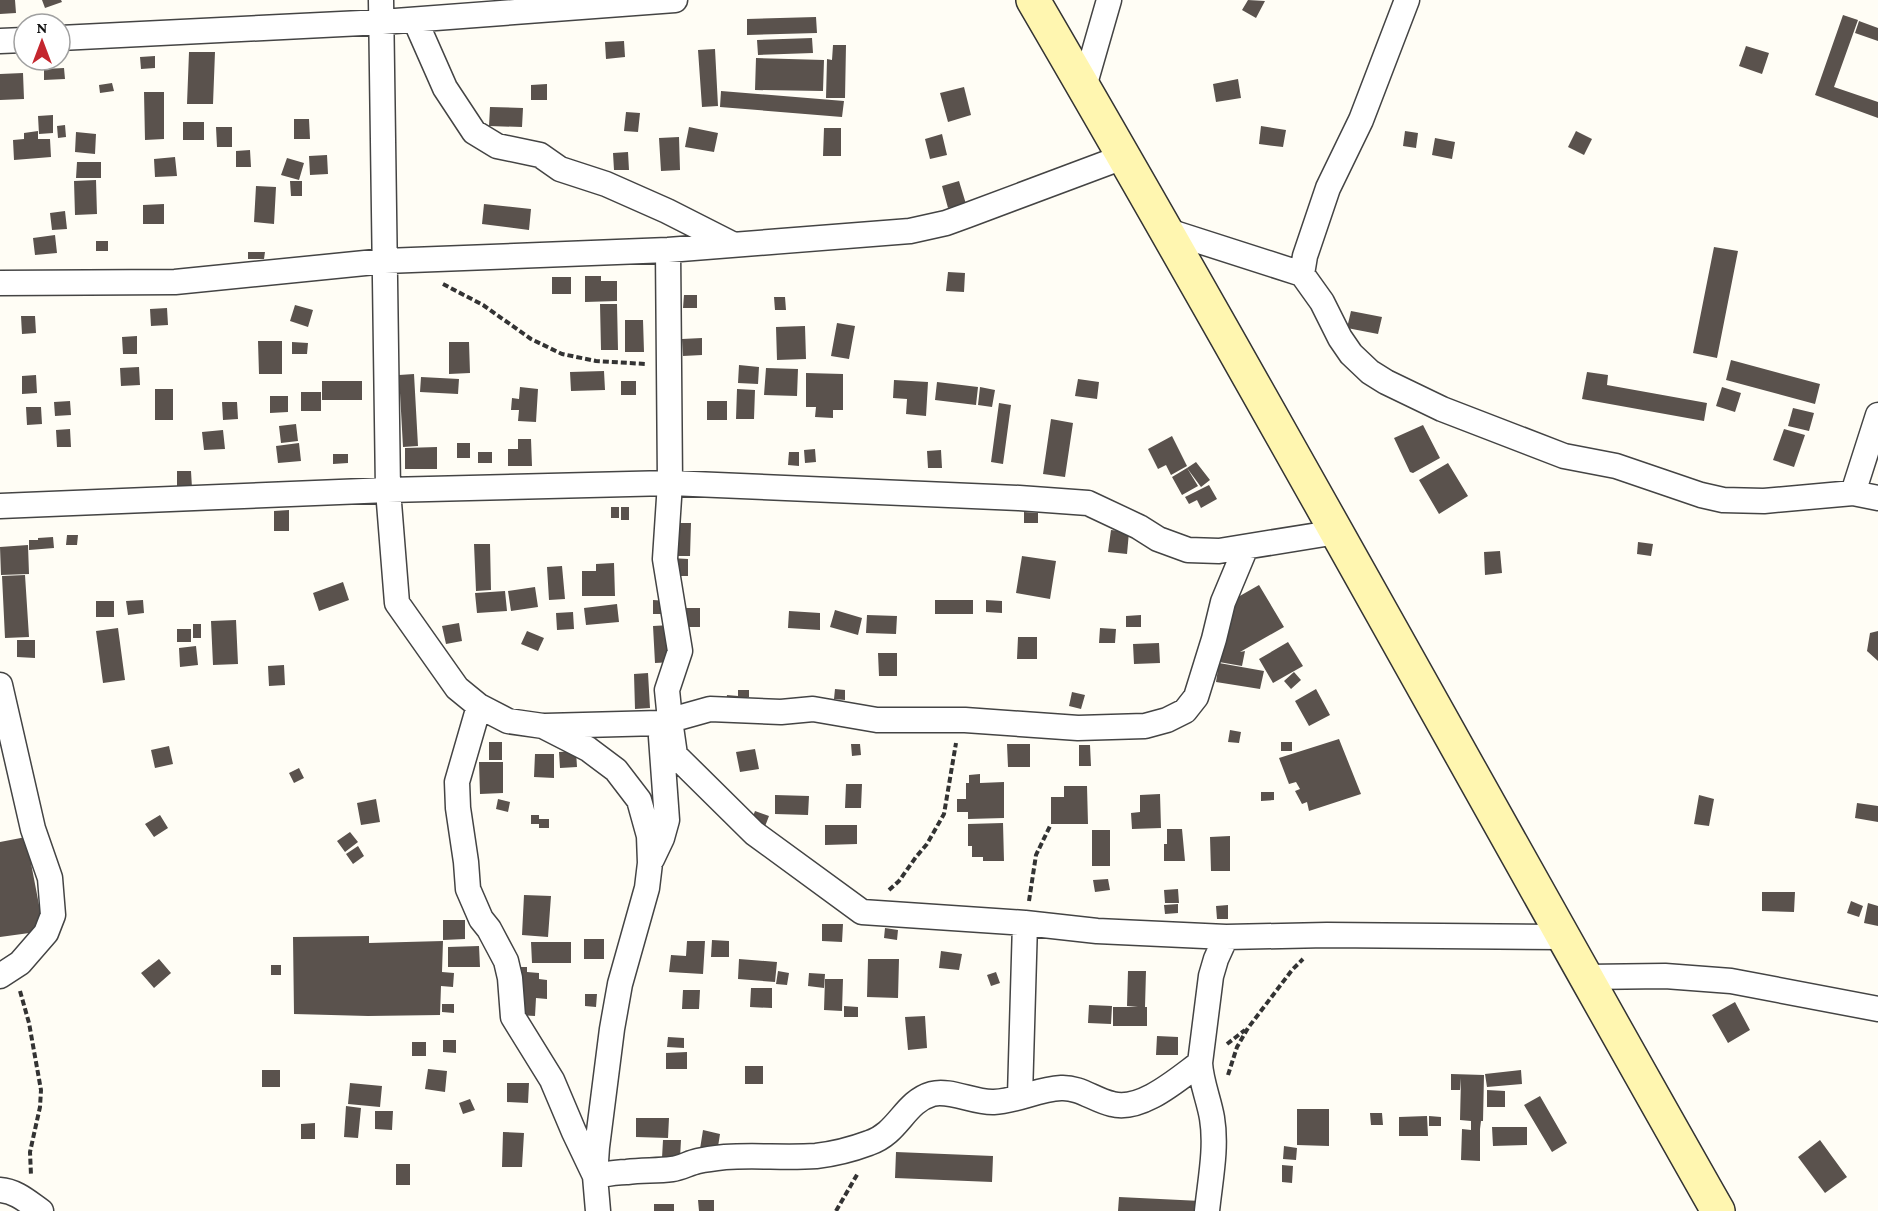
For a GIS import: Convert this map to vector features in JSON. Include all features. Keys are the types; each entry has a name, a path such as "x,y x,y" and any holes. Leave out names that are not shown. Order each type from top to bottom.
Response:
{"main road":[{"path":"1033,0 1272,415 1718,1211"}],"street":[{"path":"72,37 382,11 415,20 675,0"},
{"path":"1084,87 1108,0"},
{"path":"1302,274 1305,256 1328,188 1361,120 1407,0"},
{"path":"382,11 388,490 397,603 457,688 479,706 508,721 543,726 665,722 710,708 781,712 813,709 877,720 965,720 1078,728 1145,726 1167,720 1185,711 1196,698 1223,602 1245,547"},
{"path":"415,20 445,88 474,132 497,146 540,155 561,169 606,184 667,211 732,244"},
{"path":"0,283 175,282 385,261 668,250 910,231 969,215 1123,157"},
{"path":"1165,230 1302,274 1322,302 1340,338 1351,354 1370,372 1442,409 1564,456 1616,466 1692,492 1724,500 1764,501 1853,493 1878,498"},
{"path":"650,863 662,838 667,820 664,759 667,690 680,651 665,559 670,483 668,250"},
{"path":"1853,493 1878,416"},
{"path":"0,506 388,490 670,483 1088,502 1158,539 1188,550 1219,551 1337,532"},
{"path":"0,685 6,741 50,878 53,915 46,933 10,969"},
{"path":"479,706 457,782 468,889 481,919 506,961 510,978 513,1017 552,1080 595,1176"},
{"path":"665,722 675,755 754,833 862,912 1025,923 1096,931 1226,937 1327,935 1563,937"},
{"path":"543,726 588,749 616,770 639,800 649,836 650,863 647,888 620,984 597,1147 595,1176 598,1211"},
{"path":"1020,1096 1025,923"},
{"path":"1207,1211 1214,1133 1200,1063 1211,976 1226,937"},
{"path":"1586,977 1665,976 1731,981 1878,1010"},
{"path":"595,1176 674,1169 697,1161 718,1158 818,1156 882,1138 894,1129 908,1110 920,1099 944,1092 979,1102 996,1102 1059,1088 1073,1088 1113,1105 1136,1103 1162,1090 1200,1063"},
{"path":"0,1190 19,1195 41,1211"}],"path":[{"path":"412,260 434,278 483,305 531,339 562,354 597,361 669,366"},
{"path":"862,912 899,881 927,844 944,814 957,738 965,720"},
{"path":"1025,923 1036,855 1051,824"},
{"path":"1227,1077 1237,1047 1248,1028 1292,970 1327,935"},
{"path":"10,969 29,1023 41,1090 40,1107 30,1152 31,1175 41,1211"}],"building":[{"path":"0,0 15,0 16,12 0,14"},
{"path":"42,0 61,0 62,2 45,8"},
{"path":"1248,0 1265,1 1256,18 1242,10"},
{"path":"1843,15 1858,20 1834,87 1878,102 1878,118 1815,95"},
{"path":"816,17 817,33 747,35 747,19"},
{"path":"1859,21 1878,28 1878,41 1855,33"},
{"path":"812,38 813,53 758,55 757,40"},
{"path":"624,41 625,57 606,59 605,42"},
{"path":"833,45 846,45 845,98 826,98 827,59 832,60"},
{"path":"1746,46 1769,53 1762,74 1739,66"},
{"path":"715,49 718,106 702,107 698,50"},
{"path":"189,52 215,52 213,104 187,104"},
{"path":"155,56 155,68 141,69 140,57"},
{"path":"756,58 824,60 823,91 755,90"},
{"path":"44,72 64,72 65,79 44,80"},
{"path":"23,73 24,99 0,100 0,74"},
{"path":"1238,79 1241,98 1216,102 1213,84"},
{"path":"112,83 114,91 100,93 99,85"},
{"path":"547,84 547,100 531,100 531,85"},
{"path":"964,87 971,115 948,122 940,93"},
{"path":"721,91 844,101 842,117 720,107"},
{"path":"144,92 164,92 164,139 145,140"},
{"path":"490,107 523,108 522,127 489,126"},
{"path":"626,112 640,113 638,132 624,131"},
{"path":"53,115 53,133 39,134 38,116"},
{"path":"294,119 309,119 310,139 294,139"},
{"path":"183,122 204,122 204,140 183,140"},
{"path":"65,125 66,137 58,138 57,126"},
{"path":"1261,126 1286,130 1283,147 1259,144"},
{"path":"216,127 232,127 232,147 217,147"},
{"path":"689,127 718,133 714,152 685,147"},
{"path":"824,128 841,128 841,156 823,156"},
{"path":"38,131 38,139 50,139 51,157 14,160 13,140 24,139 24,133"},
{"path":"1405,131 1418,133 1416,148 1403,146"},
{"path":"1576,131 1592,139 1584,155 1568,147"},
{"path":"76,132 96,134 95,154 75,152"},
{"path":"942,134 947,155 930,159 925,139"},
{"path":"679,137 680,170 661,171 659,138"},
{"path":"1435,138 1455,142 1452,159 1432,155"},
{"path":"250,150 251,167 236,167 236,151"},
{"path":"628,152 629,170 614,170 613,153"},
{"path":"327,155 328,174 310,175 309,156"},
{"path":"175,157 177,176 155,177 154,159"},
{"path":"287,158 304,163 299,180 281,175"},
{"path":"77,162 101,162 101,178 76,178"},
{"path":"96,180 97,214 75,215 74,181"},
{"path":"290,181 302,181 302,196 291,196"},
{"path":"959,181 966,204 948,208 942,186"},
{"path":"256,186 276,187 274,224 254,222"},
{"path":"164,204 164,224 143,224 143,205"},
{"path":"484,204 531,209 529,230 482,224"},
{"path":"65,211 67,229 52,230 50,213"},
{"path":"55,235 57,253 35,255 33,238"},
{"path":"96,241 108,241 108,251 96,251"},
{"path":"1714,247 1738,251 1717,358 1693,353"},
{"path":"248,252 265,252 264,259 248,259"},
{"path":"948,272 965,273 964,292 946,291"},
{"path":"585,276 601,276 601,281 617,281 617,301 585,302"},
{"path":"552,277 571,277 571,294 552,294"},
{"path":"684,295 697,295 697,308 683,308"},
{"path":"774,297 785,297 786,310 775,310"},
{"path":"600,304 617,304 618,350 601,350"},
{"path":"295,305 313,310 308,327 290,321"},
{"path":"167,308 168,325 151,326 150,309"},
{"path":"1351,311 1382,317 1378,334 1347,328"},
{"path":"21,316 35,316 36,333 22,334"},
{"path":"625,320 643,320 644,352 625,352"},
{"path":"837,323 855,326 849,359 831,356"},
{"path":"805,326 806,359 777,360 776,327"},
{"path":"137,336 137,354 123,354 122,337"},
{"path":"702,338 702,355 683,356 682,339"},
{"path":"258,341 282,341 282,374 259,374"},
{"path":"292,342 308,343 307,354 292,354"},
{"path":"449,342 469,342 470,373 449,374"},
{"path":"1731,360 1820,384 1815,404 1726,380"},
{"path":"739,365 759,367 758,384 738,383"},
{"path":"139,367 140,385 121,386 120,368"},
{"path":"766,368 798,369 797,396 764,395"},
{"path":"604,371 605,390 571,391 570,372"},
{"path":"1587,372 1608,375 1607,385 1707,403 1704,421 1582,399"},
{"path":"806,373 843,374 843,410 833,410 833,418 815,417 816,407 806,407"},
{"path":"414,374 418,446 403,447 399,375"},
{"path":"36,375 37,393 22,394 22,376"},
{"path":"421,377 459,379 458,394 420,392"},
{"path":"1078,379 1099,382 1097,399 1075,396"},
{"path":"894,380 928,382 926,416 906,414 907,399 893,398"},
{"path":"322,381 362,381 362,400 322,400"},
{"path":"621,381 636,381 636,395 621,395"},
{"path":"937,382 978,387 976,405 935,400"},
{"path":"520,387 538,389 536,422 518,421 519,410 511,410 512,398 519,399"},
{"path":"980,387 995,390 992,407 978,405"},
{"path":"1722,387 1741,393 1735,412 1716,406"},
{"path":"155,389 173,389 173,420 155,420"},
{"path":"737,389 755,390 754,419 736,419"},
{"path":"301,392 321,392 321,411 301,411"},
{"path":"270,396 288,396 288,412 270,413"},
{"path":"70,401 71,415 55,416 54,402"},
{"path":"707,401 727,401 727,420 707,420"},
{"path":"222,402 237,402 238,419 223,420"},
{"path":"999,403 1011,405 1003,464 991,462"},
{"path":"26,407 41,407 42,424 27,425"},
{"path":"1793,408 1814,413 1809,431 1788,426"},
{"path":"1051,419 1073,423 1065,477 1043,474"},
{"path":"296,424 298,441 281,443 279,426"},
{"path":"1423,425 1440,458 1413,473 1410,472 1394,438"},
{"path":"70,429 71,447 57,447 56,430"},
{"path":"1784,429 1805,435 1794,467 1773,460"},
{"path":"223,430 225,449 204,450 202,432"},
{"path":"1172,436 1187,466 1171,475 1166,465 1158,469 1148,449"},
{"path":"518,439 531,439 532,466 508,466 508,449 518,449"},
{"path":"299,443 301,461 278,463 276,446"},
{"path":"457,443 470,443 470,458 457,458"},
{"path":"437,447 437,469 405,469 405,448"},
{"path":"815,449 816,462 805,463 804,450"},
{"path":"941,450 942,468 928,468 927,451"},
{"path":"478,452 492,452 492,463 478,463"},
{"path":"789,452 799,452 799,466 788,465"},
{"path":"333,454 348,454 348,463 333,464"},
{"path":"1196,462 1210,480 1201,487 1187,468"},
{"path":"1448,463 1468,496 1439,514 1419,480"},
{"path":"1187,468 1198,486 1182,495 1172,477"},
{"path":"177,471 191,471 192,488 177,489"},
{"path":"1209,485 1217,499 1201,508 1197,500 1189,504 1185,497"},
{"path":"611,507 619,507 619,518 611,518"},
{"path":"621,507 629,507 629,520 621,520"},
{"path":"289,510 289,531 274,531 274,511"},
{"path":"1024,512 1038,513 1038,523 1024,523"},
{"path":"671,523 691,523 690,556 671,556"},
{"path":"1111,530 1129,532 1127,554 1108,552"},
{"path":"67,535 78,535 77,545 66,545"},
{"path":"53,537 54,548 29,550 29,540"},
{"path":"1638,542 1653,544 1651,556 1637,554"},
{"path":"474,544 490,544 491,590 476,591"},
{"path":"28,545 29,574 1,575 0,547"},
{"path":"1500,551 1502,573 1485,575 1484,552"},
{"path":"1022,556 1056,561 1050,599 1016,593"},
{"path":"671,558 688,559 688,576 670,576"},
{"path":"614,563 615,596 582,596 582,571 596,571 596,564"},
{"path":"562,566 565,599 549,600 547,567"},
{"path":"25,575 29,637 5,638 2,576"},
{"path":"343,582 349,600 319,611 313,593"},
{"path":"1259,585 1284,627 1240,652 1245,651 1242,666 1219,662 1231,601"},
{"path":"535,587 538,607 511,611 508,591"},
{"path":"505,591 507,611 477,613 475,593"},
{"path":"143,600 144,613 128,615 126,601"},
{"path":"653,600 669,601 668,614 653,614"},
{"path":"935,600 973,600 973,614 935,614"},
{"path":"986,600 1002,601 1002,613 986,612"},
{"path":"96,601 114,601 114,617 96,617"},
{"path":"617,604 619,622 586,625 584,608"},
{"path":"685,608 700,608 700,627 685,627"},
{"path":"835,610 862,618 858,635 830,627"},
{"path":"789,611 820,613 820,630 788,628"},
{"path":"573,612 574,629 557,630 556,613"},
{"path":"867,615 897,616 896,634 866,633"},
{"path":"1141,615 1141,627 1126,627 1126,616"},
{"path":"236,620 238,664 213,665 211,621"},
{"path":"459,623 462,641 446,644 442,626"},
{"path":"193,624 201,624 201,638 193,638"},
{"path":"671,625 674,662 655,663 653,626"},
{"path":"118,628 125,680 103,683 96,631"},
{"path":"1100,628 1116,629 1115,643 1099,643"},
{"path":"177,629 191,629 191,642 177,642"},
{"path":"527,631 544,638 538,651 521,644"},
{"path":"1878,631 1878,661 1867,651 1870,633"},
{"path":"1018,637 1037,637 1037,659 1017,659"},
{"path":"17,640 35,640 35,658 17,657"},
{"path":"1288,642 1303,666 1273,683 1259,659"},
{"path":"1159,643 1160,663 1134,664 1133,644"},
{"path":"196,646 198,665 180,667 179,648"},
{"path":"878,653 897,653 897,676 879,676"},
{"path":"1219,663 1264,671 1260,689 1216,682"},
{"path":"284,665 285,685 269,686 268,666"},
{"path":"1294,672 1301,680 1291,689 1284,681"},
{"path":"648,673 650,708 635,709 634,674"},
{"path":"835,689 845,690 845,700 834,699"},
{"path":"1316,689 1330,715 1309,726 1295,701"},
{"path":"738,690 749,690 749,697 737,698 736,704 726,703 727,695 738,696"},
{"path":"1072,692 1085,695 1081,709 1069,706"},
{"path":"1230,730 1241,732 1239,743 1228,742"},
{"path":"1339,739 1361,794 1309,811 1307,802 1302,804 1295,791 1300,789 1296,782 1289,784 1279,758"},
{"path":"489,742 502,742 502,760 489,760"},
{"path":"1281,742 1292,742 1292,751 1281,751"},
{"path":"851,744 860,744 861,755 852,756"},
{"path":"1007,744 1030,744 1030,767 1008,767"},
{"path":"1079,745 1090,745 1091,766 1079,766"},
{"path":"169,746 173,764 155,768 151,750"},
{"path":"755,749 759,769 740,772 736,752"},
{"path":"576,751 577,767 560,768 559,752"},
{"path":"535,754 554,754 554,778 534,777"},
{"path":"479,762 503,762 503,793 480,794"},
{"path":"299,768 304,778 294,783 289,773"},
{"path":"980,774 980,783 1004,782 1004,818 968,819 968,812 957,812 957,799 966,799 966,783 969,783 969,775"},
{"path":"846,784 862,784 861,808 845,808"},
{"path":"1064,786 1087,786 1088,824 1051,824 1051,797 1064,797"},
{"path":"1261,792 1274,792 1274,800 1261,801"},
{"path":"1160,794 1161,828 1132,829 1131,813 1140,812 1140,795"},
{"path":"775,795 809,796 808,815 775,814"},
{"path":"1699,795 1714,799 1709,826 1694,824"},
{"path":"376,799 380,822 361,825 357,803"},
{"path":"498,799 510,802 508,812 496,809"},
{"path":"1857,803 1878,806 1878,822 1855,818"},
{"path":"755,811 769,816 764,829 750,824"},
{"path":"160,815 168,828 154,837 145,824"},
{"path":"531,815 539,815 539,819 549,819 549,828 539,828 539,824 531,824"},
{"path":"1003,823 1004,861 983,861 983,857 972,857 972,846 968,846 968,824"},
{"path":"825,825 857,825 857,844 825,845"},
{"path":"1167,829 1182,829 1185,861 1164,861"},
{"path":"1092,830 1110,830 1110,866 1092,866"},
{"path":"350,832 358,842 345,852 337,841"},
{"path":"1230,836 1230,871 1211,871 1210,837"},
{"path":"26,837 44,931 0,937 0,842"},
{"path":"358,846 364,856 353,864 346,854"},
{"path":"1108,879 1110,890 1095,892 1093,880"},
{"path":"1178,889 1179,903 1165,903 1164,890"},
{"path":"1762,892 1795,892 1794,912 1762,911"},
{"path":"524,895 551,896 548,937 522,935"},
{"path":"1851,901 1863,906 1859,917 1847,913"},
{"path":"1868,903 1878,906 1878,926 1864,923"},
{"path":"1178,904 1178,913 1165,914 1164,905"},
{"path":"1228,905 1228,919 1217,919 1216,906"},
{"path":"443,920 465,920 465,939 443,940"},
{"path":"822,924 843,924 842,942 822,941"},
{"path":"885,928 898,930 897,940 884,938"},
{"path":"369,936 369,943 443,941 442,972 454,973 453,987 441,986 440,1015 294,1014 293,937"},
{"path":"584,939 604,939 604,959 584,959"},
{"path":"712,940 729,941 729,957 711,957"},
{"path":"687,941 705,941 703,974 669,972 671,955 686,956"},
{"path":"531,942 571,942 571,963 532,963"},
{"path":"479,946 480,967 448,967 448,947"},
{"path":"941,951 962,954 959,970 939,968"},
{"path":"159,959 171,973 154,988 141,973"},
{"path":"739,959 777,962 775,982 738,979"},
{"path":"868,959 899,959 898,998 867,997"},
{"path":"271,965 281,965 281,975 271,975"},
{"path":"518,967 527,967 527,972 539,973 539,979 547,980 547,999 536,998 535,1016 517,1015"},
{"path":"778,971 789,973 787,985 776,984"},
{"path":"1128,971 1146,971 1147,1026 1113,1026 1113,1007 1138,1007 1127,1006"},
{"path":"996,972 1000,983 991,986 987,975"},
{"path":"809,973 825,974 824,988 808,986"},
{"path":"825,979 843,979 842,1011 824,1010"},
{"path":"751,988 772,988 772,1008 750,1007"},
{"path":"683,990 700,990 699,1009 682,1009"},
{"path":"585,994 597,994 596,1007 585,1006"},
{"path":"1735,1002 1750,1030 1728,1043 1712,1015"},
{"path":"442,1004 454,1004 454,1013 442,1012"},
{"path":"1089,1005 1112,1006 1111,1024 1088,1023"},
{"path":"844,1006 858,1007 858,1017 844,1017"},
{"path":"925,1016 927,1048 908,1050 905,1017"},
{"path":"1157,1036 1178,1037 1178,1055 1156,1055"},
{"path":"668,1037 684,1038 684,1048 667,1047"},
{"path":"443,1040 456,1040 456,1053 443,1052"},
{"path":"412,1042 426,1042 426,1056 412,1056"},
{"path":"687,1052 687,1069 666,1069 666,1053"},
{"path":"745,1066 763,1066 763,1084 745,1084"},
{"path":"428,1069 447,1071 445,1092 425,1089"},
{"path":"262,1070 280,1070 280,1087 262,1087"},
{"path":"1521,1070 1522,1084 1487,1087 1485,1074"},
{"path":"1451,1074 1484,1075 1480,1161 1461,1160 1462,1129 1471,1130 1471,1121 1460,1120 1461,1078 1460,1090 1451,1090"},
{"path":"350,1083 382,1086 380,1107 348,1104"},
{"path":"507,1083 529,1083 528,1103 507,1102"},
{"path":"1487,1090 1505,1091 1505,1107 1487,1107"},
{"path":"1540,1096 1567,1143 1552,1152 1524,1105"},
{"path":"470,1099 475,1110 463,1114 459,1103"},
{"path":"346,1106 361,1108 358,1138 344,1137"},
{"path":"1297,1109 1329,1109 1329,1146 1297,1145"},
{"path":"375,1111 393,1111 392,1130 375,1129"},
{"path":"1370,1113 1382,1113 1383,1125 1371,1125"},
{"path":"1427,1116 1428,1136 1399,1136 1399,1117"},
{"path":"1429,1116 1441,1117 1441,1126 1429,1126"},
{"path":"636,1118 669,1118 668,1138 636,1137"},
{"path":"315,1123 315,1139 301,1139 301,1124"},
{"path":"1492,1127 1527,1127 1527,1145 1493,1146"},
{"path":"703,1130 720,1134 717,1153 700,1149"},
{"path":"503,1132 524,1133 522,1167 502,1167"},
{"path":"663,1140 681,1140 680,1158 662,1158"},
{"path":"1820,1140 1847,1177 1825,1193 1798,1157"},
{"path":"1284,1146 1297,1148 1296,1160 1283,1159"},
{"path":"896,1152 993,1156 992,1182 895,1178"},
{"path":"396,1164 410,1164 410,1185 396,1185"},
{"path":"1282,1165 1293,1166 1292,1183 1282,1182"},
{"path":"1119,1197 1201,1201 1200,1211 1118,1211"},
{"path":"698,1200 714,1200 714,1211 699,1211"},
{"path":"654,1204 674,1204 674,1211 654,1211"}]}
